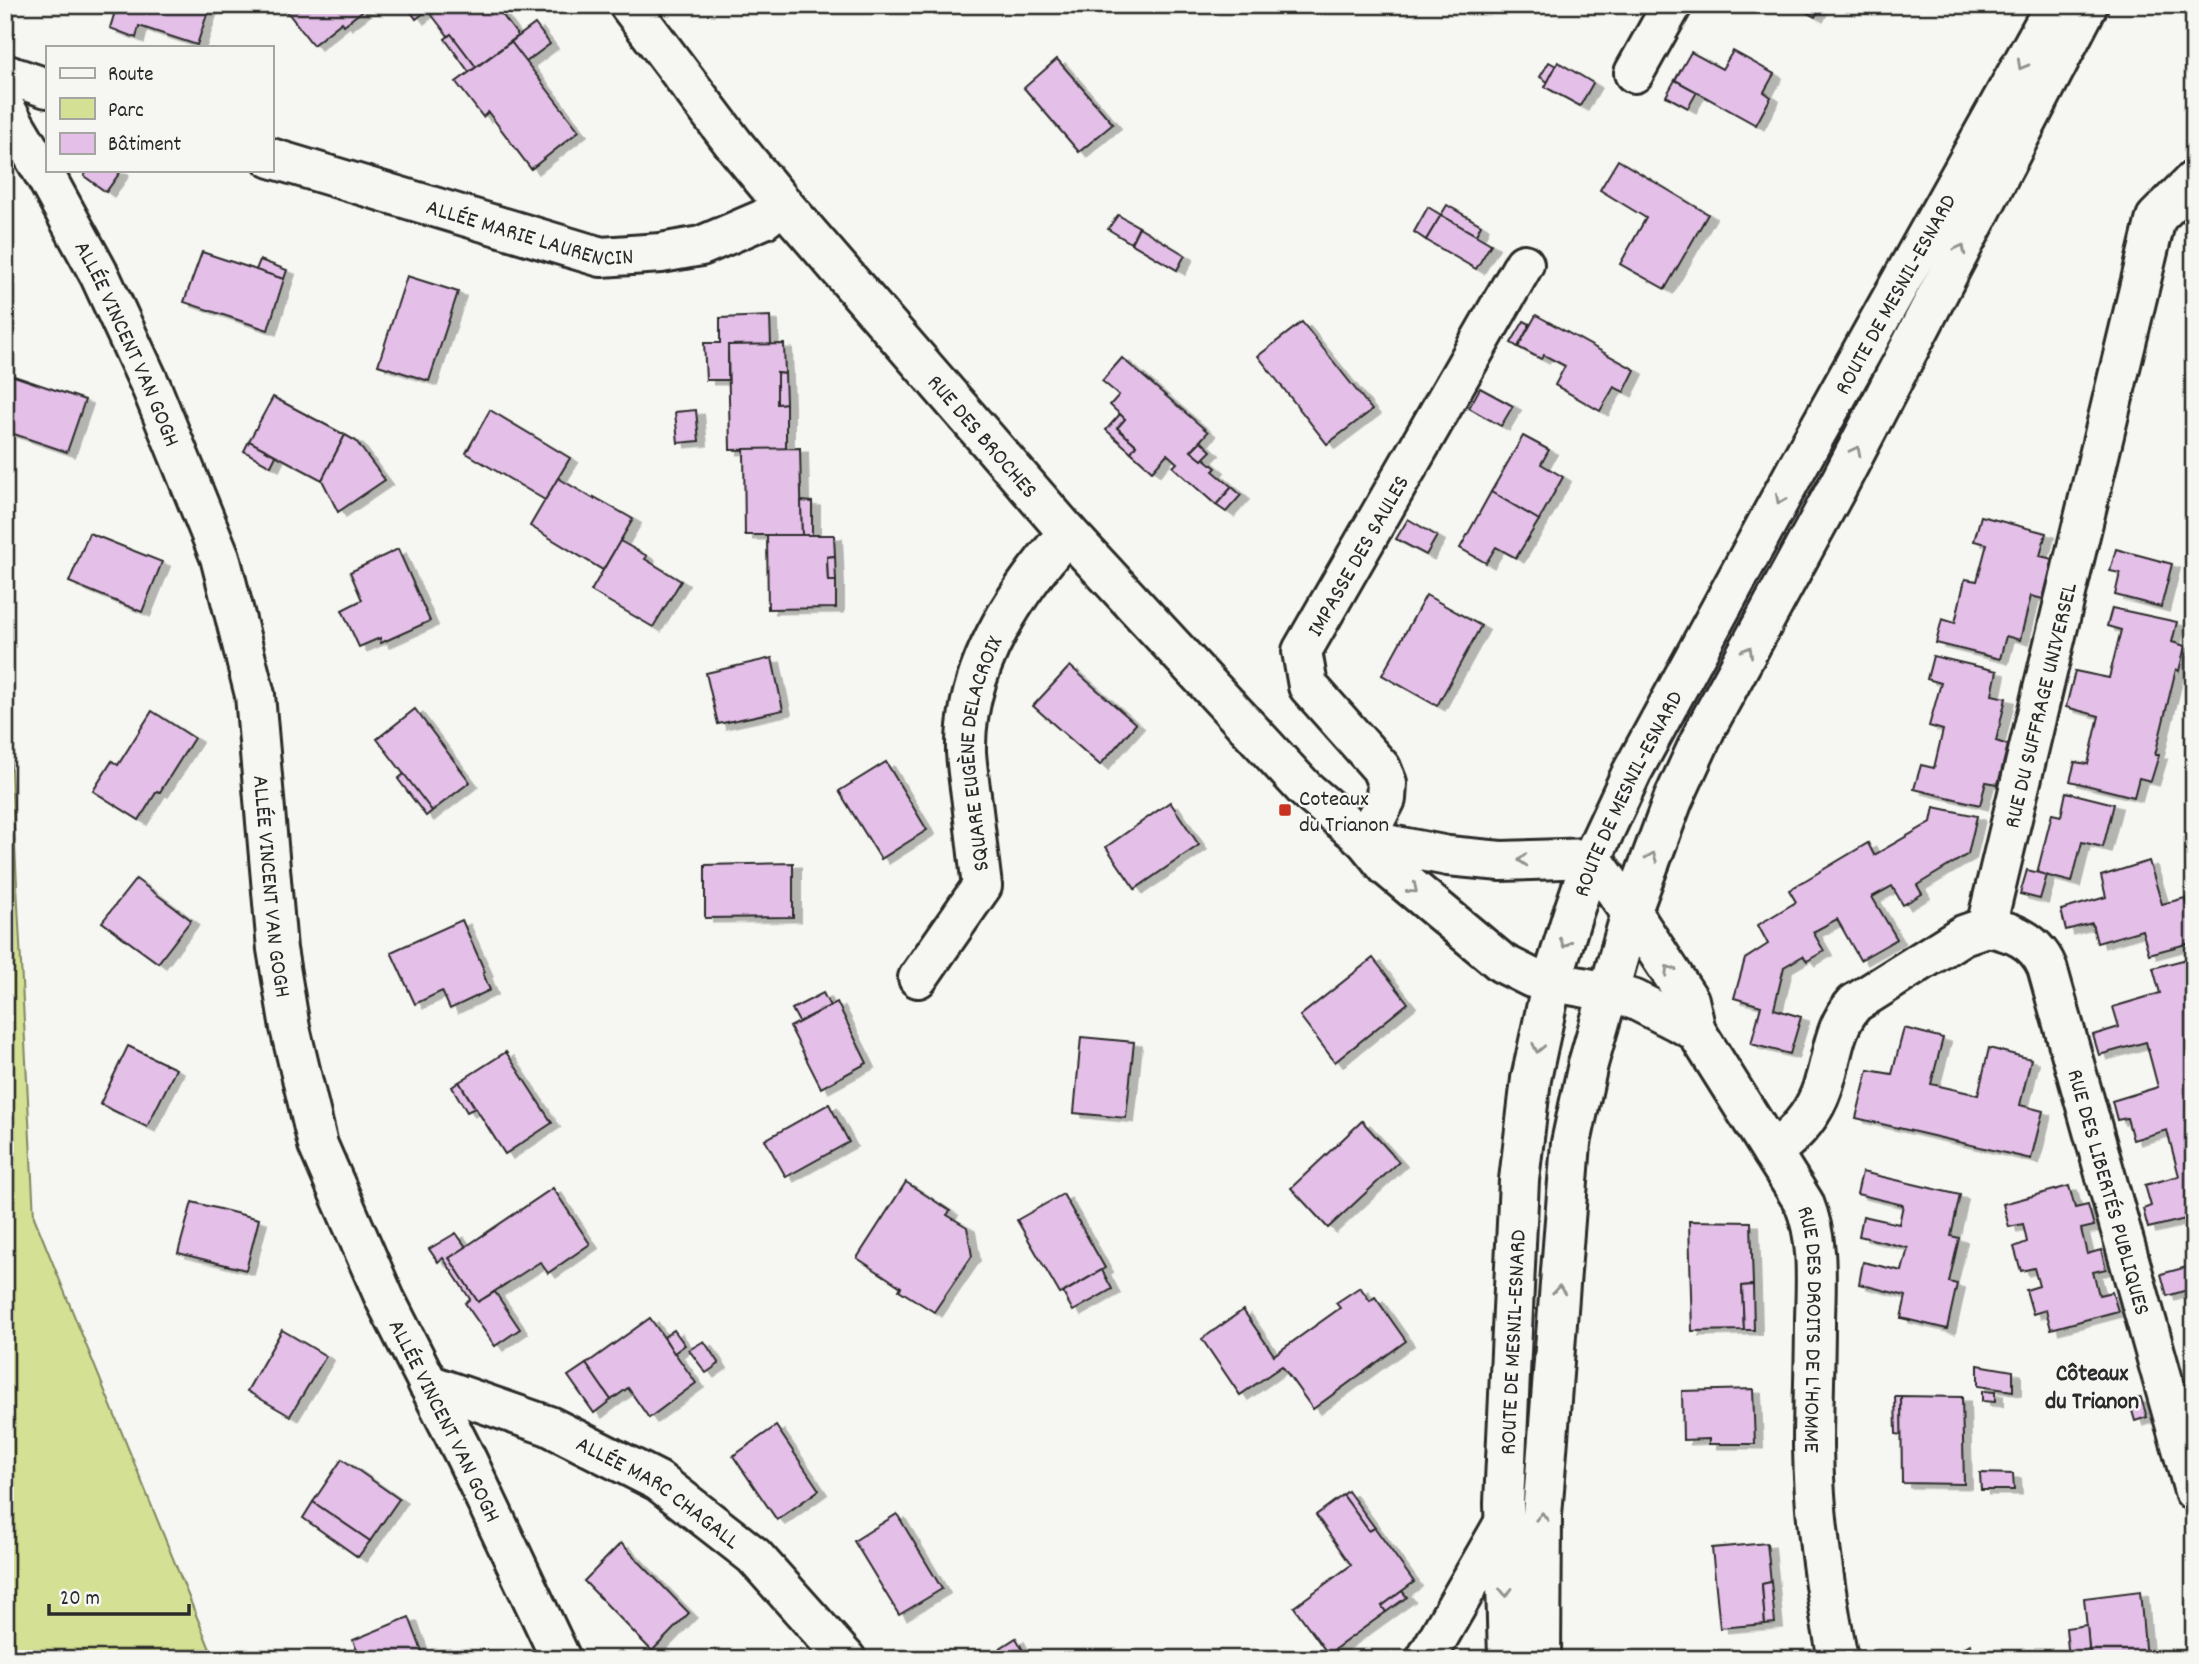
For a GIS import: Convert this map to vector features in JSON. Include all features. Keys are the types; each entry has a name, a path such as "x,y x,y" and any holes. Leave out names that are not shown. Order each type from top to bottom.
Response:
{"street":[{"name":"RUE DES BROCHES","path":"629,5 783,204 1068,533 1305,789 1365,840 1387,867 1503,963 1532,978 1609,992 1635,1000 1696,1031"},
{"path":"1634,73 1672,5"},
{"name":"ROUTE DE MESNIL-ESNARD","path":"1508,1659 1504,1523 1519,1180 1531,1079 1552,981 1592,858 1632,772 1797,468 2058,13"},
{"name":"ROUTE DE MESNIL-ESNARD","path":"1541,1659 1542,1515 1571,1143 1588,1064 1631,913 1673,800 1706,728 1840,482 2058,13"},
{"path":"5,74 46,88"},
{"name":"ALLÉE VINCENT VAN GOGH","path":"5,107 100,276 152,389 220,557 255,695 277,949 290,1028 318,1145 385,1299 472,1471 561,1659"},
{"name":"ALLÉE MARIE LAURENCIN","path":"273,159 601,257 661,253 701,246 764,219 783,204"},
{"name":"RUE DU SUFFRAGE UNIVERSEL","path":"1986,928 2156,218 2194,180"},
{"name":"IMPASSE DES SAULES","path":"1365,840 1386,799 1388,783 1381,768 1308,686 1302,652 1524,264"},
{"name":"SQUARE EUGÈNE DELACROIX","path":"918,978 982,886 966,753 971,706 980,675 1008,611 1023,587 1068,533"},
{"path":"1365,840 1448,856 1501,861 1592,858 1689,1000 1696,1031"},
{"path":"1772,1152 1787,1142 1803,1125 1815,1104 1822,1089 1839,1025 1849,1009 1963,935 1986,928"},
{"name":"RUE DES LIBERTÉS PUBLIQUES","path":"1986,928 2005,930 2021,937 2042,956 2047,967 2194,1491"},
{"name":"RUE DES DROITS DE L'HOMME","path":"1696,1031 1804,1203 1812,1222 1817,1260 1813,1447 1817,1527 1827,1604 1838,1659"},
{"name":"ALLÉE MARC CHAGALL","path":"428,1384 549,1426 658,1481 754,1556 846,1659"},
{"path":"1426,1659 1504,1523"}],"green space":[{"path":"5,651 34,1217 214,1659 5,1659"}],"building":[{"path":"117,5 210,5 197,45 139,26 136,38 110,28"},
{"path":"282,5 370,5 344,25 342,22 313,45"},
{"path":"406,5 434,5 416,19"},
{"path":"434,5 495,5 518,36 476,67 451,34 448,36 428,10"},
{"path":"1793,5 1821,5 1815,17"},
{"path":"535,24 550,44 526,62 511,42"},
{"path":"451,34 476,67 469,72 445,39"},
{"path":"511,42 579,131 531,169 488,112 483,117 456,82"},
{"path":"1733,51 1774,74 1764,92 1771,97 1756,125 1675,80 1691,52 1722,69"},
{"path":"1057,59 1113,124 1079,152 1024,88"},
{"path":"1549,62 1556,66 1548,82 1540,77"},
{"path":"1558,62 1593,83 1580,106 1545,87"},
{"path":"1675,80 1697,92 1688,108 1666,96"},
{"path":"1618,160 1708,214 1665,289 1620,264 1646,218 1600,190"},
{"path":"87,172 120,172 106,192 84,176"},
{"path":"1447,205 1481,225 1476,235 1441,215"},
{"path":"1428,207 1441,215 1426,240 1414,232"},
{"path":"1118,215 1139,227 1131,243 1108,229"},
{"path":"1441,215 1491,244 1476,269 1426,240"},
{"path":"1139,227 1185,255 1177,270 1131,243"},
{"path":"202,252 284,279 268,330 184,302"},
{"path":"260,260 287,270 284,279 256,270"},
{"path":"407,276 458,292 429,381 378,365"},
{"path":"1536,315 1635,370 1624,392 1614,387 1600,411 1555,385 1565,366 1544,355 1541,359 1518,347"},
{"path":"770,316 771,345 728,345 728,380 706,380 704,343 720,343 720,318"},
{"path":"1524,321 1530,324 1518,347 1511,343"},
{"path":"1302,322 1372,410 1327,444 1258,356"},
{"path":"784,344 785,374 777,373 777,404 786,403 786,449 730,450 728,345"},
{"path":"1122,358 1208,432 1191,451 1216,468 1213,471 1232,487 1216,505 1173,467 1177,463 1167,454 1152,471 1131,452 1136,445 1117,428 1125,419 1110,405 1119,395 1102,381"},
{"path":"5,373 85,400 67,452 5,431"},
{"path":"777,373 785,374 786,403 777,404"},
{"path":"1480,388 1513,406 1501,426 1469,408"},
{"path":"273,397 345,435 322,480 249,441"},
{"path":"490,410 570,458 545,500 466,453"},
{"path":"696,410 699,441 678,443 675,412"},
{"path":"1120,414 1125,419 1117,428 1136,445 1131,452 1106,430"},
{"path":"345,435 356,441 385,480 338,512 322,480"},
{"path":"1523,436 1549,450 1541,464 1563,477 1539,520 1491,492"},
{"path":"249,441 276,456 271,466 244,451"},
{"path":"1201,441 1211,451 1202,460 1191,451"},
{"path":"800,448 802,535 745,535 744,449"},
{"path":"558,478 633,519 603,570 530,526"},
{"path":"1232,487 1241,495 1226,512 1216,505"},
{"path":"1491,492 1539,520 1516,558 1496,547 1486,563 1460,548"},
{"path":"801,501 812,502 812,535 802,535"},
{"path":"1981,516 2046,533 2040,556 2053,559 2043,599 2031,596 2020,640 2006,636 2000,659 1936,643 1942,619 1955,623 1965,579 1977,581 1987,544 1974,541"},
{"path":"1408,519 1437,536 1426,555 1396,539"},
{"path":"89,533 162,562 142,612 69,582"},
{"path":"767,535 834,535 835,556 827,557 828,581 836,581 836,608 768,609"},
{"path":"620,541 647,556 645,559 681,581 653,627 591,591"},
{"path":"398,549 430,621 381,643 380,638 359,647 342,610 362,600 350,572"},
{"path":"2116,549 2172,564 2161,607 2115,595 2120,573 2110,571"},
{"path":"835,556 836,581 828,581 827,557"},
{"path":"1426,595 1481,626 1437,706 1382,675"},
{"path":"2112,608 2177,622 2172,642 2185,646 2179,671 2176,669 2155,755 2159,755 2151,781 2139,778 2134,797 2070,781 2075,762 2088,764 2099,716 2066,707 2075,671 2109,678 2121,630 2107,626"},
{"path":"1933,656 1997,671 1992,695 2006,698 1996,741 2008,745 1998,784 1986,782 1980,805 1914,789 1921,765 1934,768 1943,730 1929,726 1941,683 1927,679"},
{"path":"772,658 783,710 718,724 706,673"},
{"path":"1070,666 1136,724 1100,765 1033,706"},
{"path":"415,709 470,782 432,811 377,739"},
{"path":"152,711 194,738 139,820 93,791 112,761 118,765"},
{"path":"886,762 927,830 881,859 839,791"},
{"path":"404,774 432,811 426,816 398,779"},
{"path":"2066,792 2114,804 2103,847 2082,842 2072,882 2037,873 2052,814 2061,816"},
{"path":"1170,802 1199,845 1135,889 1106,847"},
{"path":"1934,807 1977,816 1968,854 1917,885 1922,894 1903,905 1892,886 1872,897 1897,939 1860,960 1837,919 1813,932 1824,951 1807,961 1803,956 1784,967 1774,1009 1801,1017 1790,1054 1751,1044 1761,1006 1734,998 1745,959 1768,944 1758,925 1796,902 1789,890 1868,843 1874,855 1931,822"},
{"path":"2149,861 2162,904 2185,898 2194,930 2194,942 2149,954 2142,930 2097,943 2092,923 2066,930 2061,910 2106,897 2101,876"},
{"path":"793,863 793,917 705,918 705,865"},
{"path":"2027,870 2047,875 2040,899 2020,894"},
{"path":"136,879 191,920 158,963 102,922"},
{"path":"462,920 490,990 450,1009 442,991 415,1004 391,952"},
{"path":"2194,957 2194,1007 2191,1008 2194,1017 2194,1217 2148,1228 2143,1209 2151,1206 2145,1185 2179,1176 2167,1130 2133,1140 2127,1118 2117,1120 2112,1101 2158,1087 2146,1042 2099,1055 2093,1035 2119,1027 2113,1007 2160,993 2153,968"},
{"path":"1373,958 1408,1003 1335,1062 1300,1016"},
{"path":"823,993 830,1006 799,1022 792,1009"},
{"path":"837,1002 867,1063 821,1088 790,1027"},
{"path":"1904,1028 1943,1038 1931,1084 1978,1095 1989,1048 2031,1059 2020,1105 2043,1111 2031,1159 1856,1118 1868,1070 1892,1074"},
{"path":"1081,1037 1134,1042 1126,1118 1074,1113"},
{"path":"128,1046 176,1069 147,1127 100,1104"},
{"path":"506,1052 552,1123 505,1154 459,1082"},
{"path":"459,1082 475,1108 467,1112 452,1087"},
{"path":"829,1104 849,1142 786,1177 765,1140"},
{"path":"1362,1121 1399,1162 1328,1228 1291,1188"},
{"path":"1862,1172 1960,1195 1951,1236 1959,1238 1949,1282 1957,1284 1947,1329 1901,1318 1906,1296 1859,1284 1863,1262 1902,1271 1908,1248 1859,1236 1863,1216 1899,1224 1903,1205 1857,1194"},
{"path":"906,1182 950,1211 947,1215 967,1227 972,1256 934,1312 857,1258"},
{"path":"2069,1186 2075,1208 2088,1205 2094,1226 2081,1229 2087,1254 2101,1250 2106,1269 2093,1272 2099,1295 2112,1292 2118,1311 2051,1329 2046,1310 2033,1314 2026,1290 2039,1286 2034,1268 2021,1271 2014,1247 2027,1242 2023,1224 2009,1227 2003,1204"},
{"path":"553,1188 590,1244 548,1273 540,1262 478,1302 449,1258"},
{"path":"1063,1194 1105,1268 1060,1294 1017,1220"},
{"path":"192,1202 259,1219 246,1270 178,1253"},
{"path":"1689,1221 1751,1222 1753,1285 1742,1286 1744,1330 1692,1331"},
{"path":"456,1233 466,1247 449,1258 478,1302 495,1292 520,1329 495,1346 465,1303 470,1299 443,1258 438,1262 429,1249"},
{"path":"2194,1265 2194,1288 2167,1296 2161,1274"},
{"path":"1102,1270 1112,1289 1073,1311 1063,1293"},
{"path":"1753,1285 1754,1330 1744,1330 1742,1286"},
{"path":"1360,1287 1370,1301 1375,1297 1406,1341 1313,1409 1282,1366 1240,1395 1202,1339 1243,1310 1274,1355 1340,1308 1336,1303"},
{"path":"650,1318 696,1383 649,1418 628,1388 611,1400 586,1364"},
{"path":"282,1330 326,1356 290,1416 247,1391"},
{"path":"674,1330 685,1345 674,1353 664,1337"},
{"path":"704,1341 719,1364 706,1373 689,1350"},
{"path":"586,1364 611,1400 594,1413 568,1376"},
{"path":"1978,1365 2013,1371 2013,1391 1978,1386"},
{"path":"1753,1389 1755,1444 1709,1444 1709,1439 1683,1440 1682,1391"},
{"path":"1982,1391 1995,1392 1995,1402 1982,1401"},
{"path":"1895,1396 1901,1396 1902,1435 1896,1434"},
{"path":"1901,1396 1962,1397 1964,1484 1902,1483"},
{"path":"2141,1398 2147,1417 2135,1421 2129,1400"},
{"path":"776,1426 819,1490 777,1520 733,1456"},
{"path":"342,1459 399,1499 370,1541 313,1502"},
{"path":"1980,1473 2013,1474 2014,1490 1981,1490"},
{"path":"1348,1491 1375,1528 1369,1531 1343,1495"},
{"path":"1343,1495 1369,1531 1375,1528 1414,1582 1382,1606 1386,1612 1328,1654 1294,1607 1351,1565 1316,1515"},
{"path":"313,1502 370,1541 358,1557 303,1518"},
{"path":"897,1514 942,1589 899,1615 854,1541"},
{"path":"621,1543 689,1613 652,1651 584,1581"},
{"path":"1767,1543 1771,1582 1762,1584 1765,1624 1720,1628 1712,1548"},
{"path":"1771,1582 1775,1623 1765,1624 1762,1584"},
{"path":"1402,1591 1407,1597 1386,1612 1382,1606"},
{"path":"2140,1591 2146,1659 2090,1659 2084,1598"},
{"path":"409,1617 425,1659 360,1659 353,1640"},
{"path":"2087,1625 2090,1659 2069,1659 2066,1628"},
{"path":"1016,1638 1028,1659 983,1659"},
{"path":"1970,1644 1979,1659 1945,1659"}],"place":[{"name":"Coteaux du Trianon","path":"1285,810"}],"district":[{"name":"Côteaux du Trianon","path":"2092,1386"}]}
